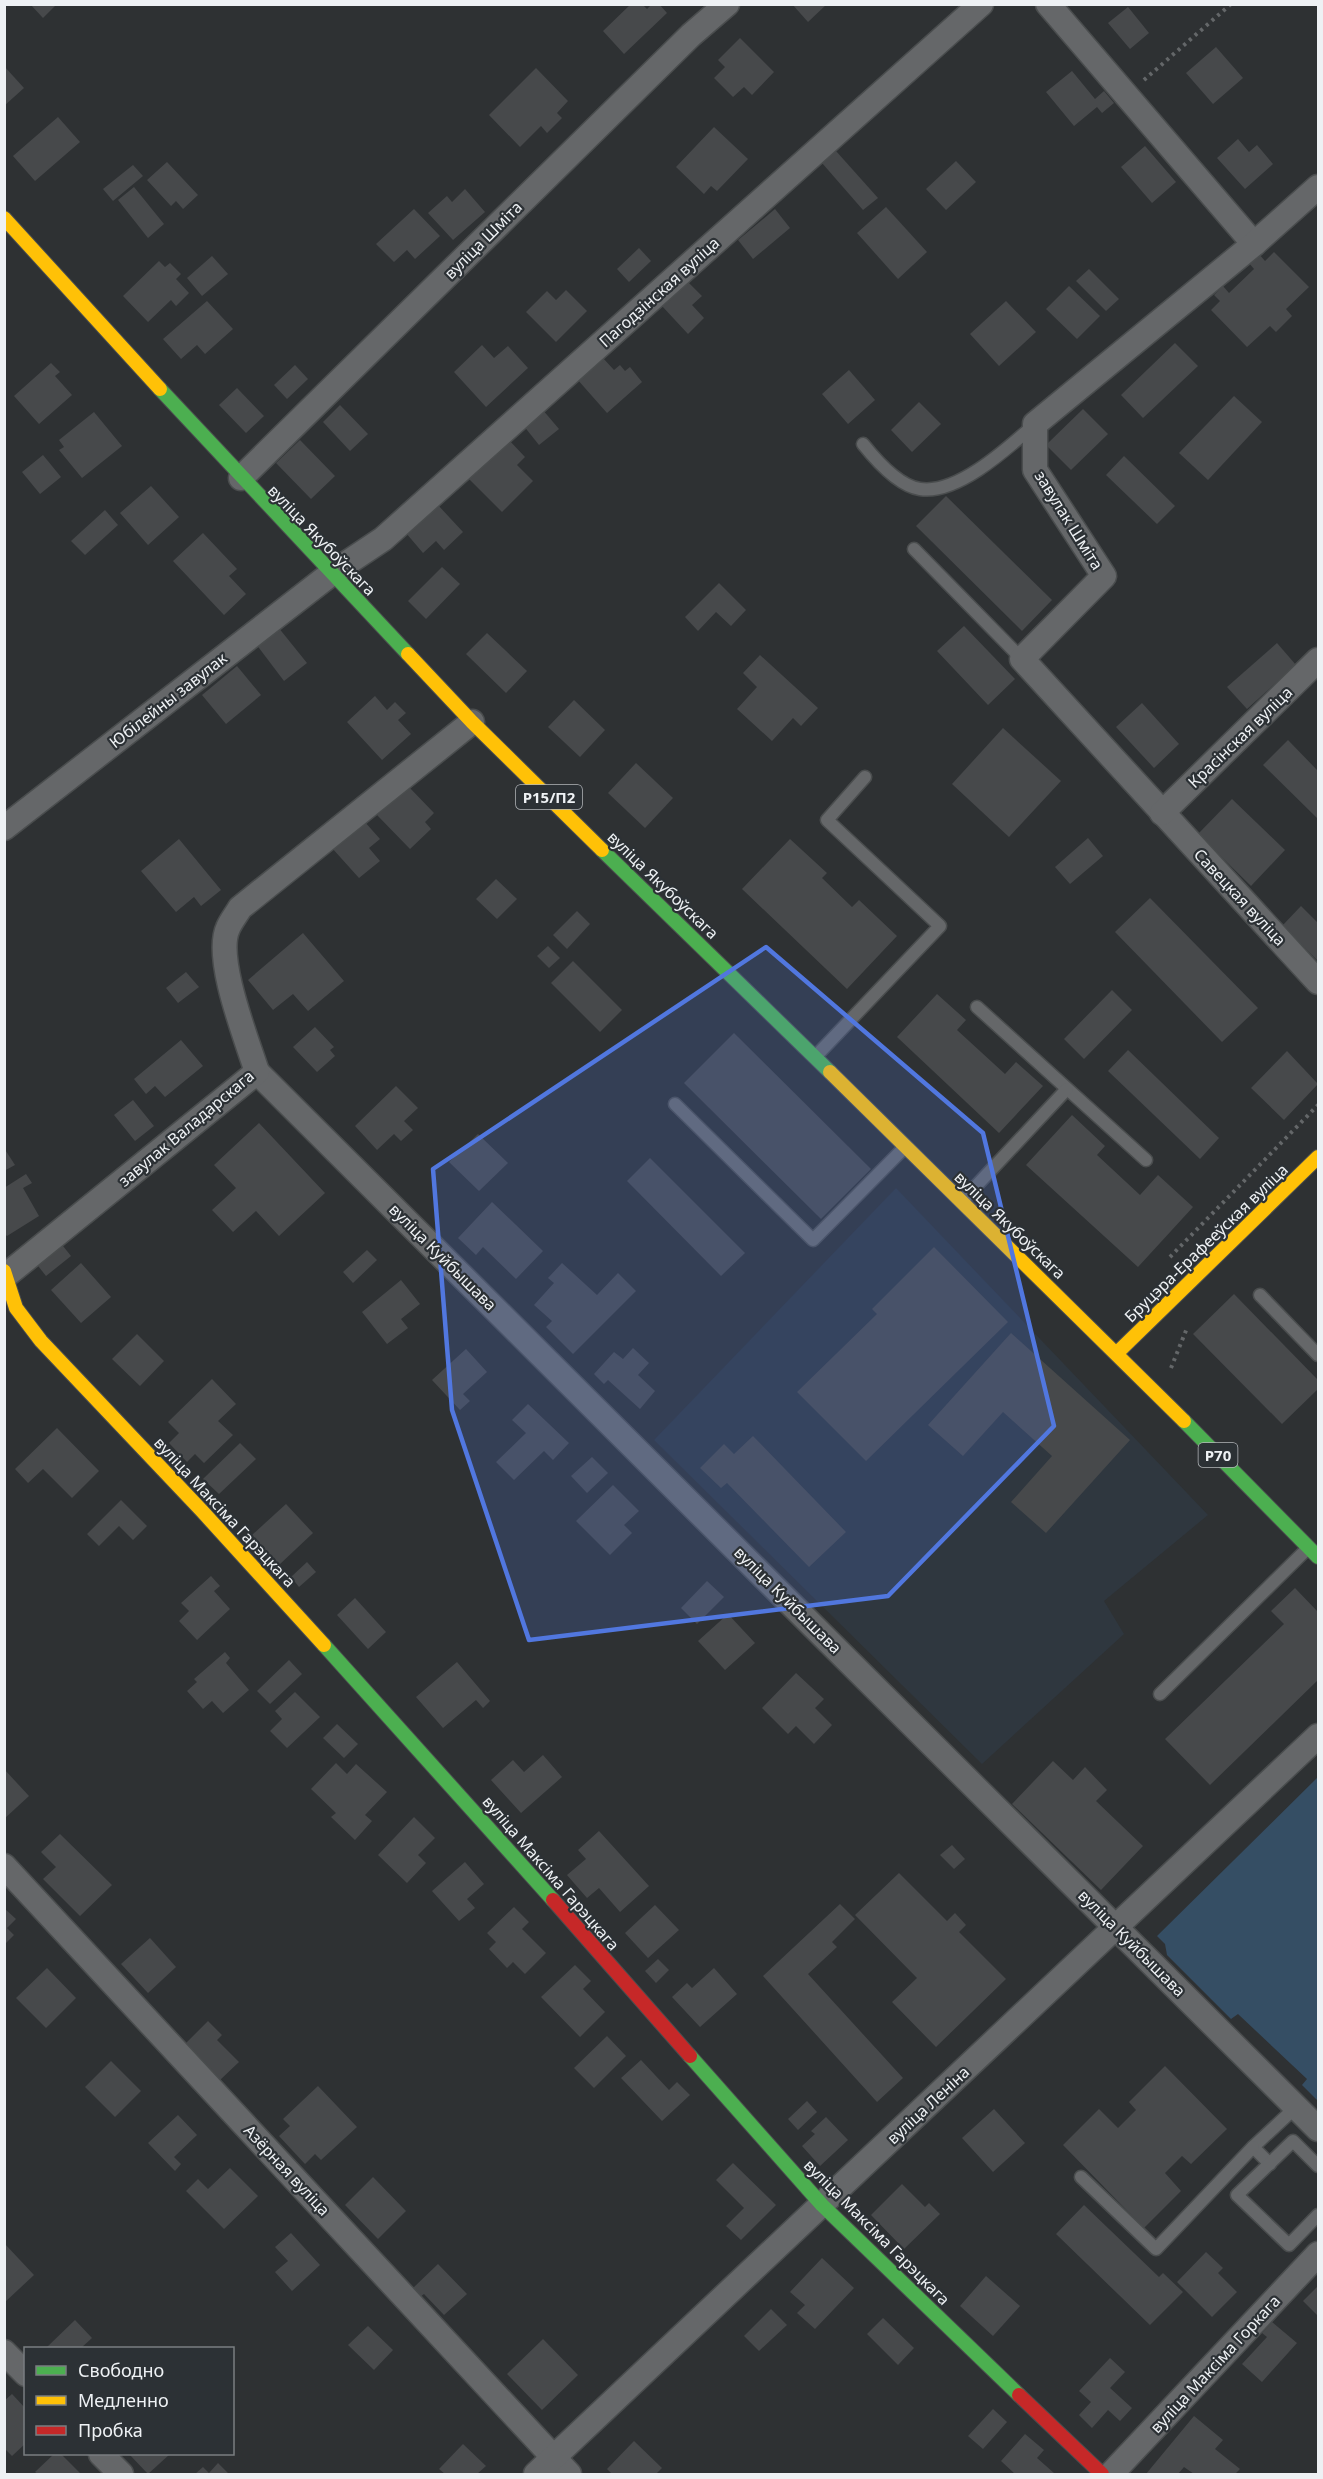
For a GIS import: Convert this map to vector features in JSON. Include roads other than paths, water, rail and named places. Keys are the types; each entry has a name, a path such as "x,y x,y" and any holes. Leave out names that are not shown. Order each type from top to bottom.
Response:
{"main road":[{"name":"вуліца Якубоўскага","path":"4,218 241,478 472,722 1117,1353 1313,1552"},
{"name":"Бруцэра-Ерафееўская вуліца","path":"1117,1353 1318,1157"},
{"name":"вуліца Максіма Гарэцкага","path":"5,1274 16,1308 41,1341 194,1502 412,1741 822,2205 1102,2475"}],"street":[{"name":"вуліца Шміта","path":"241,478 674,52 727,4"},
{"name":"Пагодзінская вуліца","path":"332,573 383,539 981,4"},
{"path":"1048,4 1254,244"},
{"path":"1035,424 1254,244 1318,187"},
{"name":"завулак Шміта","path":"1022,659 1104,576 1035,470 1035,424"},
{"name":"Юбілейны завулак","path":"4,828 332,573"},
{"path":"1022,659 1162,813"},
{"name":"Красінская вуліца","path":"1162,813 1318,660"},
{"name":"завулак Валадарскага","path":"5,1274 257,1072 232,990 225,958 227,930 240,908 472,722"},
{"name":"Савецкая вуліца","path":"1162,813 1318,982"},
{"name":"вуліца Куйбышава","path":"257,1072 1318,2128"},
{"name":"вуліца Леніна","path":"553,2469 822,2205 1318,1736"},
{"name":"Азёрная вуліца","path":"4,1866 553,2469"},
{"name":"вуліца Максіма Горкага","path":"1111,2475 1318,2254"},
{"path":"4,2352 24,2372"},
{"path":"102,2455 121,2475"}],"lane":[{"path":"863,444 876,461 892,475 918,489 940,488 998,457 1035,424"},
{"path":"915,549 1022,659"},
{"path":"815,1057 939,926 826,820 865,777"},
{"path":"976,1006 1146,1160"},
{"path":"962,1201 1067,1089"},
{"path":"675,1104 813,1240 906,1146"},
{"path":"1260,1295 1318,1355"},
{"path":"1160,1694 1313,1552"},
{"path":"1081,2177 1156,2249 1253,2147 1296,2107"},
{"path":"1318,2166 1293,2141 1237,2195 1289,2245 1318,2215"},
{"path":"1253,2147 1270,2164"}]}
